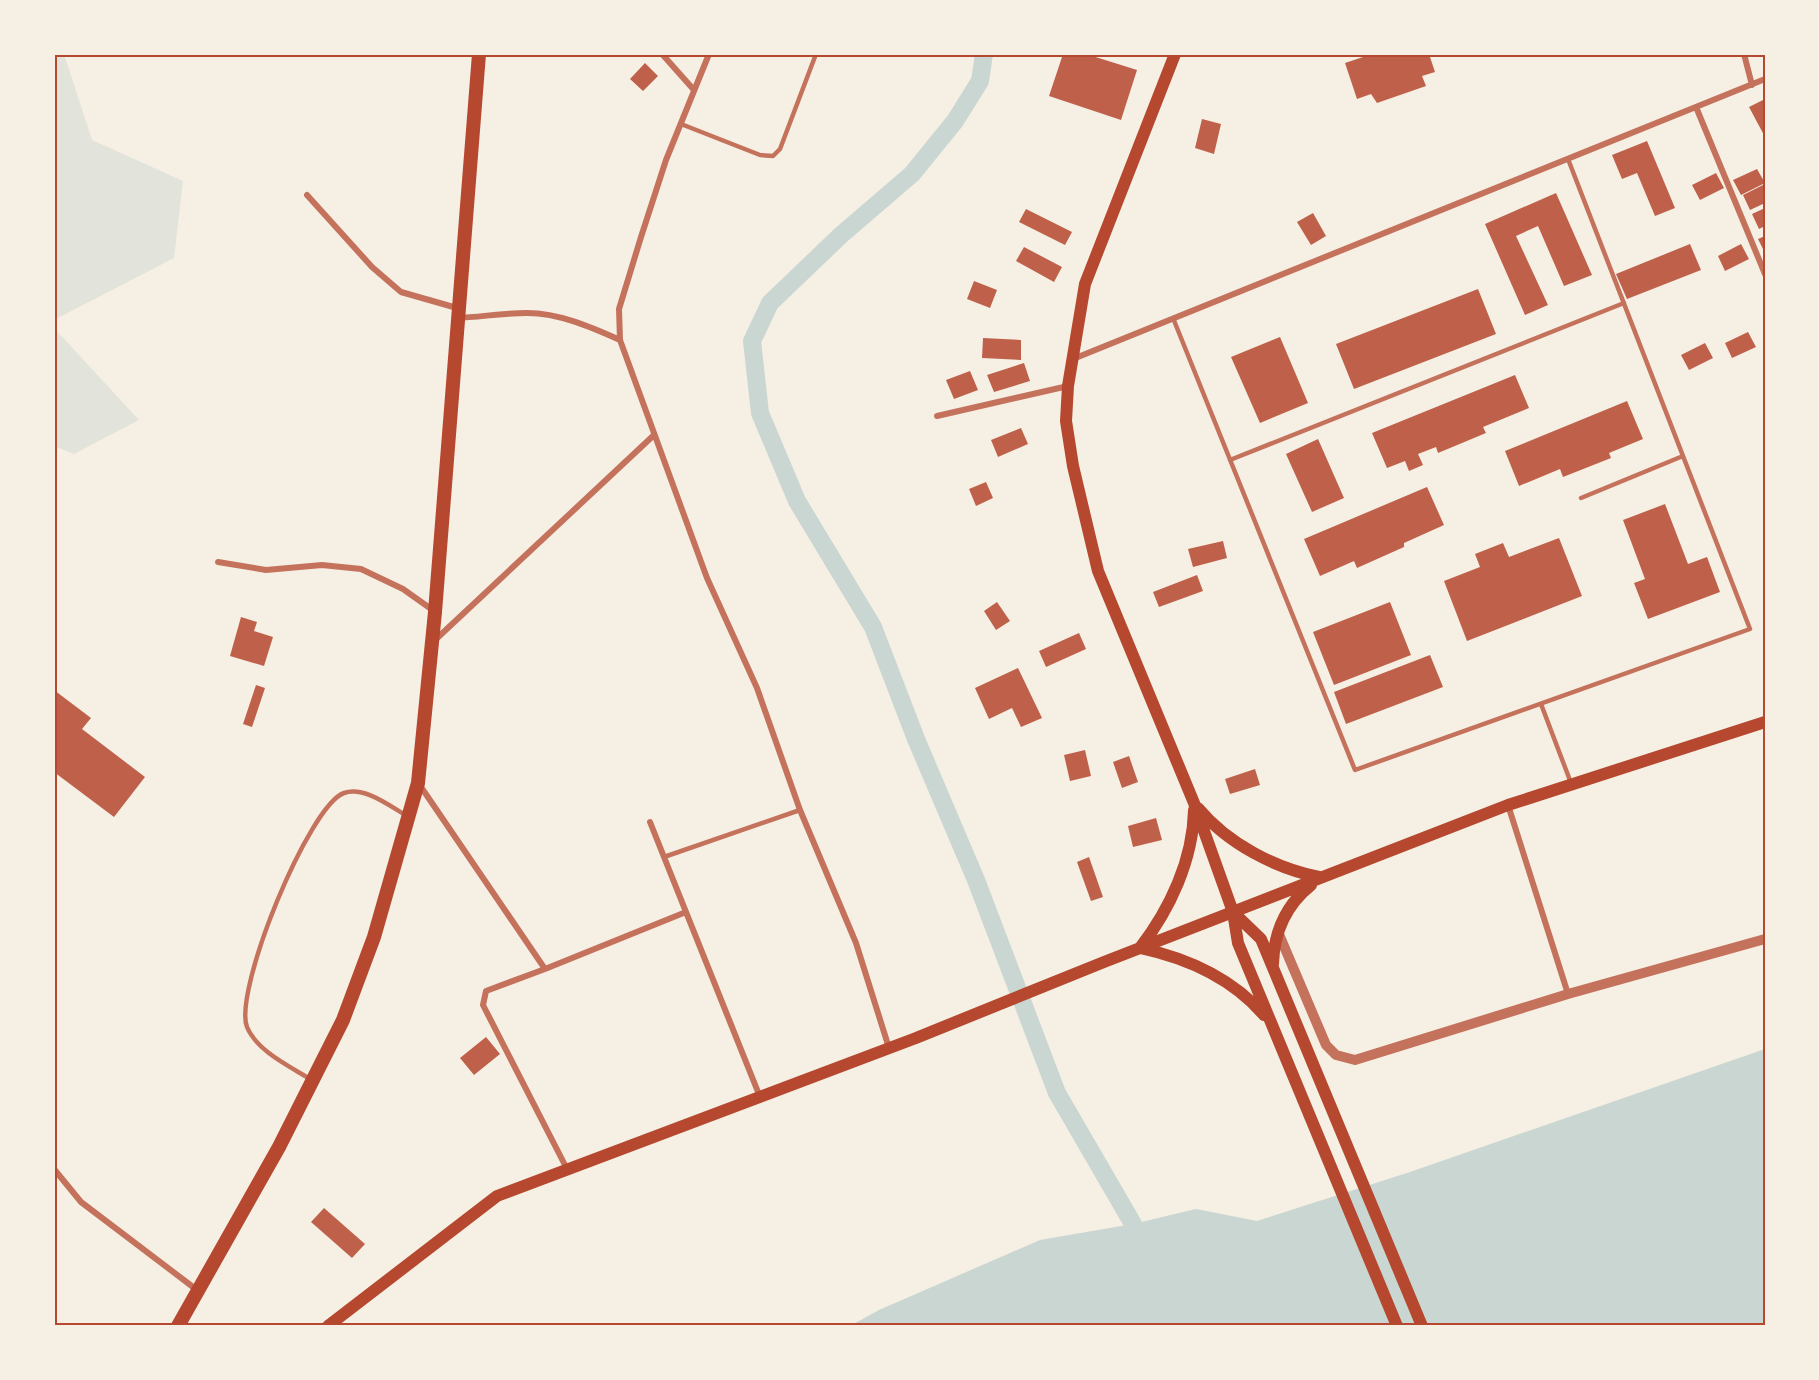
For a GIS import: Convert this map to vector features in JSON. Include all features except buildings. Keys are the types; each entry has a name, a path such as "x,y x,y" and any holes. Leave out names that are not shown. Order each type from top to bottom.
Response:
{"highway":[{"path":"178,1326 314,1082 343,1020 374,937 418,783 435,612 479,54"}],"main road":[{"path":"1175,54 1085,284 1068,386 1066,421 1073,466 1098,571 1194,803 1233,912 1238,943 1397,1326"},
{"path":"328,1326 497,1196 916,1038 1104,962 1508,805 1765,722"},
{"path":"1194,803 1213,824 1247,849 1285,867 1320,878"},
{"path":"1140,948 1163,914 1179,878 1191,841 1194,803"},
{"path":"1273,968 1278,932 1294,901 1320,878"},
{"path":"1233,912 1261,939 1422,1326"},
{"path":"1140,948 1188,962 1224,979 1253,1002 1271,1023"}],"street":[{"path":"662,54 694,90"},
{"path":"709,54 681,124 619,309 620,340 708,578 757,688 800,810 856,943 890,1048"},
{"path":"1744,54 1752,85"},
{"path":"1072,359 1765,79"},
{"path":"1696,108 1765,274"},
{"path":"307,195 372,267 401,292 457,313 537,314 588,326 620,340"},
{"path":"937,416 1068,386"},
{"path":"432,643 654,435"},
{"path":"218,562 266,570 322,565 361,569 403,589 435,612"},
{"path":"418,783 544,969"},
{"path":"1508,805 1568,994"},
{"path":"650,822 760,1097"},
{"path":"567,1170 483,1005 486,991 686,912"},
{"path":"1278,932 1326,1045 1336,1055 1348,1060 1363,1059 1568,994 1765,939"},
{"path":"54,1169 81,1202 197,1290"}],"lane":[{"path":"681,124 760,155 774,156 780,148 816,54"},
{"path":"1173,317 1355,770 1750,629 1568,159"},
{"path":"1230,460 1624,303"},
{"path":"1581,498 1683,456"},
{"path":"1541,704 1571,784"},
{"path":"314,1082 264,1049 247,1027 245,1008 266,924 307,842 332,801 345,792 366,794 409,818"},
{"path":"664,856 800,810"}],"shaded area":[{"path":"54,54 64,54 92,140 183,181 174,258 54,320"},
{"path":"54,328 139,420 74,454 54,446"},
{"path":"1765,1049 1765,1326 850,1326 879,1310 1040,1240 1133,1224 1196,1209 1257,1221 1410,1172"}],"waterway":[{"path":"984,54 980,81 955,121 912,174 841,235 770,303 752,341 760,413 797,501 873,627 916,739 976,880 1057,1093 1133,1224"}]}
